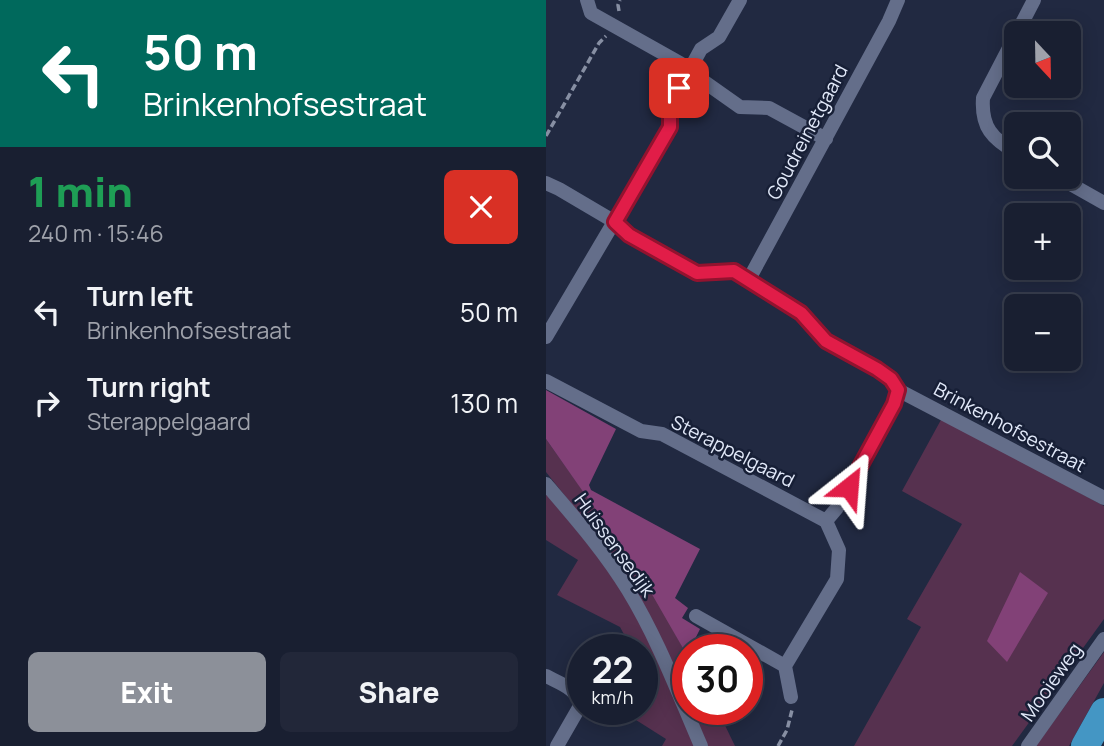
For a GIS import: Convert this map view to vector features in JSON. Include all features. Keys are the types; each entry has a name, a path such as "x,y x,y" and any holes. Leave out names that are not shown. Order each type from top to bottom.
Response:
{"highway":[{"path":"1085,746 1104,712"}],"street":[{"path":"587,0 591,13 680,63 740,107 769,108 826,139"},
{"path":"546,337 670,127 670,106 701,49 719,37 740,0"},
{"name":"Goudreinetgaard","path":"748,281 898,0"},
{"path":"1004,146 987,128 982,114 983,98 1034,0"},
{"name":"Brinkenhofsestraat","path":"546,183 559,188 615,222 629,235 697,273 734,271 801,313 826,341 884,374 898,390 1104,498"},
{"path":"1079,189 1104,203"},
{"name":"Sterappelgaard","path":"546,381 641,431 662,434 826,521"},
{"path":"790,697 785,666 836,579 839,550 826,521 837,508 894,404 898,390"},
{"name":"Huissensedijk","path":"546,484 583,527 628,589 657,642 701,746"},
{"path":"696,615 785,666"},
{"name":"Mooieweg","path":"1028,746 1104,639"},
{"path":"546,676 576,692 580,700 580,706 556,746"}],"path":[{"path":"546,136 599,43 608,35 613,25"},
{"path":"658,680 663,678"},
{"path":"778,746 791,720 790,697"}],"shaded area":[{"path":"546,390 616,429 589,485 591,490 700,549 675,598 688,608 682,618 700,629 698,634 675,634 638,570 546,439"},
{"path":"942,418 1104,506 1104,619 1012,746 854,746 921,627 907,619 962,524 902,491"},
{"path":"546,439 620,543 660,606 675,634 672,634 672,667 658,640 658,634 655,634 617,561 546,472"},
{"path":"546,494 580,534 621,590 644,634 624,634 620,627 557,595 578,560 546,540"},
{"path":"1020,572 1048,593 1007,662 987,641"},
{"path":"1104,652 1104,683 1069,746 1036,746"},
{"path":"658,662 672,694 672,725 686,725 695,746 662,746 666,739 644,725 658,725"},
{"path":"699,725 725,725 735,746 708,746"}],"route":[{"path":"679,88 670,106 670,127 615,222 629,235 697,273 734,271 801,313 826,341 891,379 898,390 894,404 849,487"}]}
